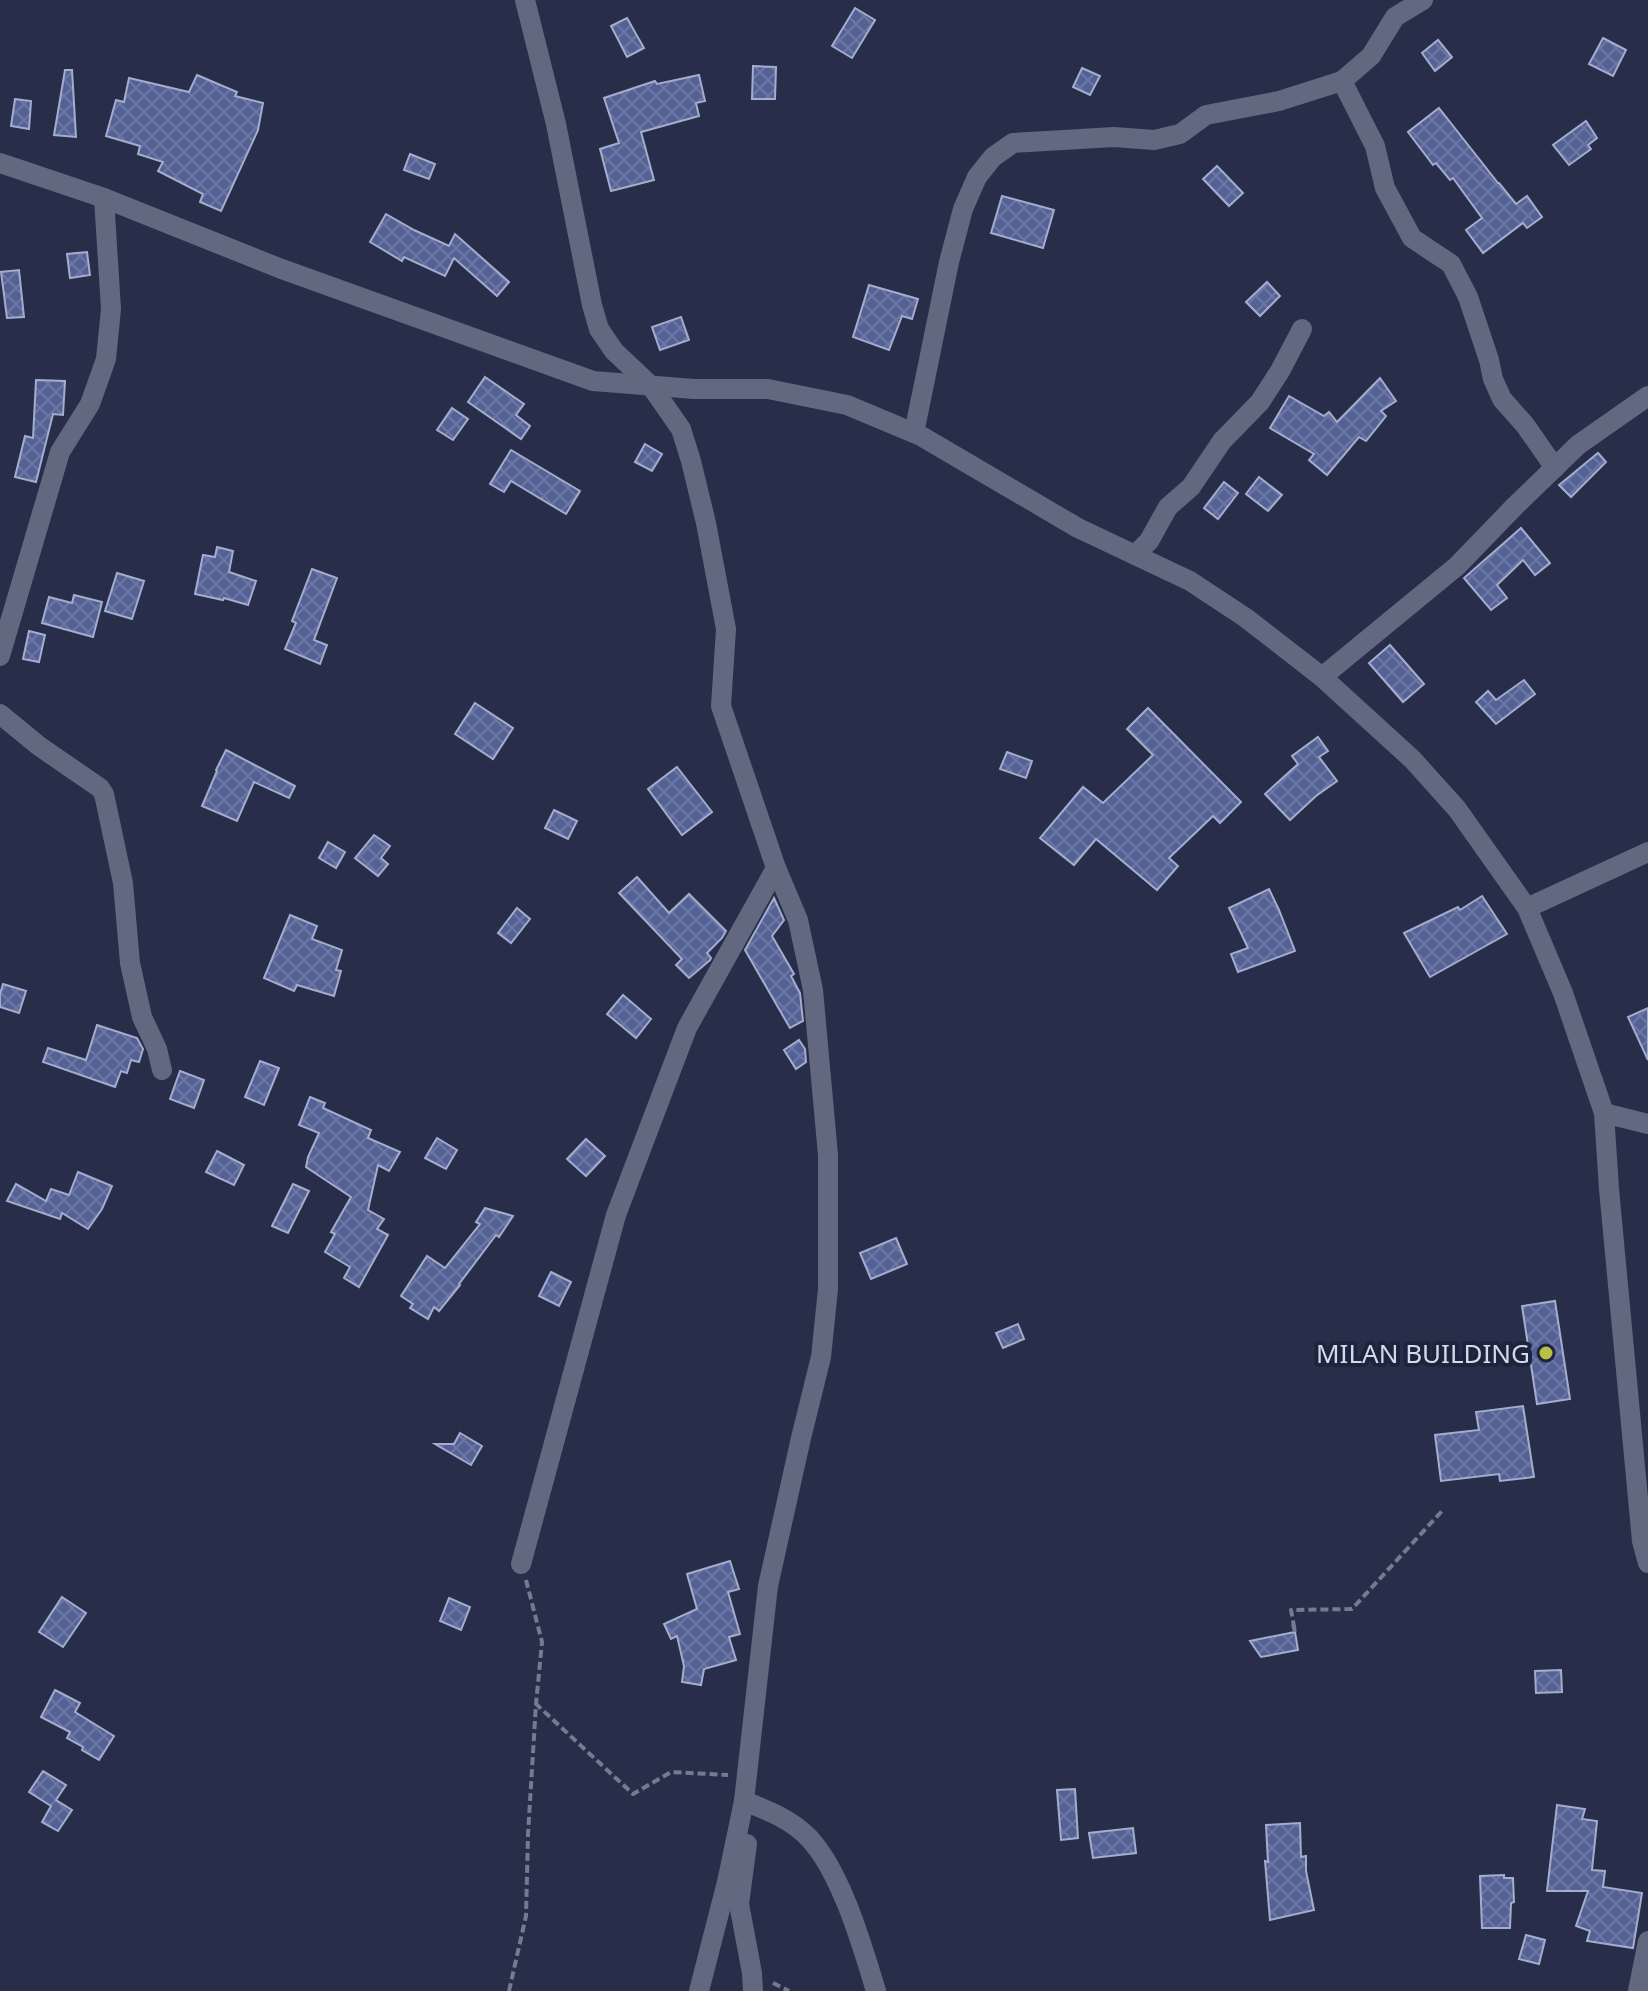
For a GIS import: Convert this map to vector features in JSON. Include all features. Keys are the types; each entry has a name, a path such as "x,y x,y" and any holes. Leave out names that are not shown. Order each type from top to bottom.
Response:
{"street":[{"path":"525,0 556,124 599,329 614,351 651,386 681,429 691,461 726,629 721,706 776,868 798,920 813,990 828,1155 828,1289 821,1357 768,1586 744,1801 699,1991"},
{"path":"914,433 963,209 977,177 993,157 1013,143 1114,137 1154,140 1180,134 1206,115 1279,101 1342,81 1371,56 1395,17 1423,0"},
{"path":"1342,81 1375,146 1385,188 1412,238 1451,264 1468,297 1502,399 1525,425 1555,468"},
{"path":"0,163 104,198 279,268 593,381 694,389 768,389 847,405 914,433 1078,528 1190,581 1246,618 1322,677 1413,760 1457,809 1527,908 1563,993 1604,1113 1642,1541 1648,1563"},
{"path":"0,656 60,452 90,404 106,359 111,309 104,198"},
{"path":"1135,555 1149,541 1168,507 1191,487 1222,441 1260,402 1302,329"},
{"path":"1322,677 1457,566 1578,445 1647,398"},
{"path":"0,714 104,794 123,883 130,963 142,1017 157,1049 162,1070"},
{"path":"1527,908 1648,852"},
{"path":"521,1564 616,1215 687,1028 776,868"},
{"path":"1604,1113 1648,1124"},
{"path":"744,1801 749,1825 739,1904 753,1991"},
{"path":"744,1801 780,1815 808,1837 831,1869 858,1935 876,1991"},
{"path":"1638,1991 1648,1941"}],"path":[{"path":"1293,1624 1295,1632 1291,1610 1352,1609 1442,1511"},
{"path":"509,1991 526,1916 528,1834 542,1642 521,1564"},
{"path":"536,1704 633,1794 671,1772 747,1776"}],"building":[{"path":"855,8 875,20 852,58 832,46"},
{"path":"627,18 644,48 627,57 611,26"},
{"path":"1603,38 1626,50 1613,76 1589,64"},
{"path":"1438,40 1452,57 1435,71 1422,53"},
{"path":"753,66 776,67 775,99 752,99"},
{"path":"1082,68 1100,76 1090,95 1073,87"},
{"path":"65,70 72,70 76,137 54,135"},
{"path":"197,75 237,92 235,96 263,103 258,130 221,211 200,202 203,194 158,171 163,162 138,154 140,146 106,136 116,100 124,102 129,78 189,92"},
{"path":"699,75 705,101 696,103 699,116 641,132 654,180 611,191 600,149 619,143 604,98 655,81 657,84"},
{"path":"15,99 31,101 29,129 11,126"},
{"path":"1439,108 1516,204 1527,196 1542,217 1527,228 1523,223 1483,253 1466,230 1482,218 1453,178 1450,180 1436,163 1433,165 1408,132"},
{"path":"1586,121 1597,138 1588,145 1591,149 1569,165 1553,145"},
{"path":"410,154 435,164 429,179 404,170"},
{"path":"1217,166 1243,193 1229,206 1203,179"},
{"path":"1002,196 1054,210 1043,248 991,233"},
{"path":"386,214 449,246 455,234 509,282 497,296 454,258 445,276 404,257 402,261 370,242"},
{"path":"87,252 90,275 70,278 67,254"},
{"path":"19,270 24,317 7,318 1,272"},
{"path":"1267,282 1280,296 1260,316 1246,302"},
{"path":"869,285 918,299 912,319 902,316 889,350 853,337"},
{"path":"681,317 689,340 660,350 652,327"},
{"path":"485,377 524,404 516,415 530,426 521,439 468,402"},
{"path":"1380,378 1396,401 1381,411 1386,416 1366,441 1359,437 1327,475 1309,460 1314,454 1270,428 1289,396 1324,416 1329,412 1337,422"},
{"path":"36,380 65,381 63,415 53,414 36,482 15,477 25,436 33,438"},
{"path":"452,408 468,419 453,440 437,430"},
{"path":"645,444 662,454 652,471 635,462"},
{"path":"511,450 580,491 566,514 511,481 504,492 490,484"},
{"path":"1598,453 1606,462 1571,497 1559,485"},
{"path":"1259,477 1282,495 1268,511 1246,494"},
{"path":"1224,482 1238,493 1218,519 1204,508"},
{"path":"1521,528 1550,563 1535,575 1523,560 1497,585 1507,598 1491,610 1464,578"},
{"path":"217,547 233,551 229,572 256,581 248,605 195,594 203,555 215,557"},
{"path":"312,569 337,578 314,640 327,645 320,664 285,649"},
{"path":"117,573 144,581 132,619 105,611"},
{"path":"74,595 102,602 93,637 42,623 49,597 72,603"},
{"path":"29,631 45,635 39,662 23,659"},
{"path":"1390,645 1424,684 1403,702 1369,663"},
{"path":"1524,680 1535,694 1496,724 1476,702 1488,691 1496,700"},
{"path":"475,703 513,728 493,759 455,734"},
{"path":"1148,708 1241,802 1220,823 1213,816 1169,858 1178,866 1157,890 1096,839 1074,865 1040,838 1083,787 1103,803 1153,755 1127,729"},
{"path":"1318,737 1328,751 1319,757 1337,781 1290,820 1265,794 1298,764 1292,756"},
{"path":"226,750 295,786 289,798 254,782 237,821 202,806"},
{"path":"1007,752 1032,761 1026,778 1000,769"},
{"path":"677,767 712,812 682,835 648,789"},
{"path":"554,810 577,821 568,839 545,828"},
{"path":"374,835 390,846 381,858 388,864 378,876 355,858"},
{"path":"328,842 345,852 336,868 319,858"},
{"path":"637,877 669,913 689,894 726,931 707,953 710,960 689,978 676,965 682,959 619,893"},
{"path":"1269,889 1295,951 1238,972 1231,954 1248,948 1229,908"},
{"path":"1482,896 1507,934 1430,977 1404,933 1458,907 1460,910"},
{"path":"774,898 784,920 772,936 794,974 791,976 800,993 803,1021 790,1028 745,950"},
{"path":"517,908 530,919 511,943 498,933"},
{"path":"290,915 317,926 312,939 342,950 336,970 341,971 334,996 297,985 294,991 264,978"},
{"path":"3,984 26,991 19,1013 0,1007"},
{"path":"623,995 651,1019 636,1038 607,1014"},
{"path":"1648,1008 1648,1060 1628,1017"},
{"path":"97,1025 137,1038 143,1049 139,1062 131,1060 127,1073 121,1071 115,1087 43,1062 48,1048 86,1060"},
{"path":"799,1040 805,1049 806,1062 796,1069 784,1050"},
{"path":"260,1061 279,1068 264,1105 245,1097"},
{"path":"180,1071 204,1080 194,1108 170,1099"},
{"path":"310,1097 325,1103 323,1108 371,1130 368,1138 400,1152 389,1171 378,1165 368,1210 384,1219 377,1229 388,1235 359,1287 344,1278 350,1267 325,1252 335,1234 331,1232 351,1197 306,1167 319,1133 299,1125"},
{"path":"437,1138 457,1150 446,1169 425,1158"},
{"path":"586,1139 605,1156 586,1176 567,1159"},
{"path":"217,1151 244,1165 234,1185 206,1172"},
{"path":"78,1172 112,1186 102,1209 88,1229 62,1213 60,1219 7,1201 16,1184 46,1201 51,1189 69,1195"},
{"path":"293,1184 309,1191 288,1233 272,1226"},
{"path":"485,1208 513,1216 439,1311 434,1307 428,1319 410,1308 413,1304 401,1296 427,1256 445,1268 480,1224 476,1222"},
{"path":"896,1238 907,1264 871,1279 860,1253"},
{"path":"551,1272 571,1282 559,1306 539,1296"},
{"name":"MILAN BUILDING","path":"1555,1301 1570,1399 1537,1404 1522,1306"},
{"path":"1018,1324 1024,1339 1003,1348 996,1333"},
{"path":"1523,1406 1534,1477 1500,1481 1499,1474 1441,1481 1435,1435 1479,1430 1476,1412"},
{"path":"460,1433 482,1446 471,1465 435,1444 454,1444"},
{"path":"730,1561 739,1589 728,1592 740,1634 729,1637 736,1660 704,1669 701,1685 682,1682 684,1666 677,1636 671,1639 664,1624 697,1609 687,1574"},
{"path":"62,1597 86,1613 63,1647 39,1632"},
{"path":"449,1598 470,1607 461,1630 440,1621"},
{"path":"1295,1632 1298,1650 1261,1657 1250,1641"},
{"path":"1561,1670 1562,1692 1536,1693 1535,1671"},
{"path":"55,1690 80,1703 75,1712 114,1736 99,1760 67,1738 70,1732 41,1717"},
{"path":"43,1771 66,1785 56,1800 72,1810 58,1831 42,1822 51,1806 29,1792"},
{"path":"1075,1789 1078,1838 1061,1840 1057,1790"},
{"path":"1557,1805 1585,1809 1582,1819 1597,1821 1592,1870 1605,1871 1603,1887 1642,1893 1633,1948 1587,1941 1590,1931 1576,1926 1588,1891 1547,1891"},
{"path":"1300,1823 1301,1857 1306,1856 1314,1910 1270,1920 1265,1861 1268,1862 1266,1825"},
{"path":"1133,1828 1136,1853 1093,1858 1089,1833"},
{"path":"1504,1875 1504,1878 1513,1878 1514,1902 1511,1903 1510,1928 1482,1928 1480,1876"},
{"path":"1526,1935 1545,1940 1539,1964 1519,1959"}],"place":[{"name":"MILAN BUILDING","path":"1546,1353"}]}
